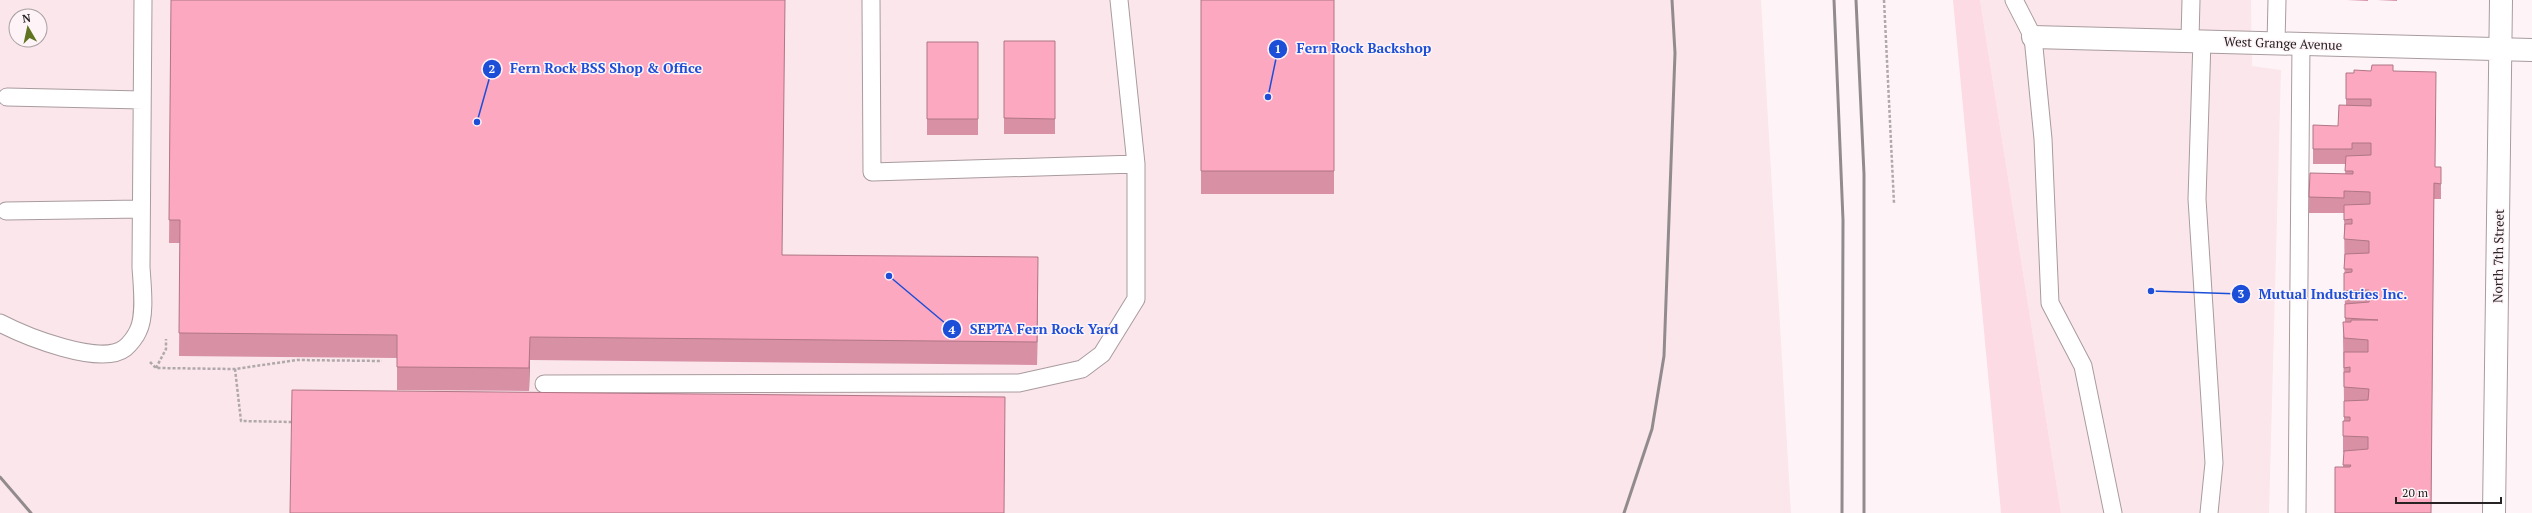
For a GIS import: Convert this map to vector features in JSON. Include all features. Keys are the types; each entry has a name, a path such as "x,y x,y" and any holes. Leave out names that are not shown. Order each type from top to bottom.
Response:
{"street":[{"name":"North 7th Street","path":"2494,513 2501,0"},
{"name":"West Grange Avenue","path":"2033,37 2276,42 2532,50"}],"lane":[{"path":"0,323 16,331 74,351 105,354 125,348 139,330 143,307 141,209 143,0"},
{"path":"871,0 872,172 1136,164"},
{"path":"544,384 1019,383 1082,369 1102,354 1136,299 1136,164 1119,0"},
{"path":"2014,0 2033,37 2043,139 2050,303 2083,366 2113,513"},
{"path":"2191,0 2196,40 2197,199 2214,463 2210,513"},
{"path":"2276,42 2277,0"},
{"path":"2297,513 2301,43"},
{"path":"7,97 142,100"},
{"path":"6,211 141,209"}],"path":[{"path":"1884,0 1894,203"},
{"path":"148,360 156,368 235,369 297,360 382,362"},
{"path":"235,369 241,421 292,422"}],"shaded area":[{"path":"0,0 1761,0 1791,513 0,513"},
{"path":"1953,0 1980,0 2061,513 2001,513"},
{"path":"1980,0 2251,0 2252,66 2281,70 2269,513 2061,513"}],"building":[{"path":"171,0 785,0 782,255 1038,257 1037,342 530,337 529,368 397,367 397,335 179,333 180,220 169,220"},
{"path":"1201,0 1334,0 1334,171 1201,171"},
{"path":"1004,41 1055,41 1055,119 1004,118"},
{"path":"927,42 978,42 978,119 927,119"},
{"path":"2372,65 2393,65 2393,71 2436,72 2435,167 2441,167 2441,184 2434,183 2431,513 2335,513 2335,467 2350,467 2351,465 2343,465 2344,451 2368,449 2368,437 2343,436 2343,421 2350,421 2350,417 2344,417 2344,401 2368,400 2369,389 2344,387 2344,372 2350,372 2350,367 2344,368 2344,352 2368,352 2368,340 2344,338 2343,322 2351,322 2351,320 2378,320 2345,318 2345,304 2369,302 2370,298 2369,290 2344,291 2344,273 2352,272 2352,269 2344,269 2345,254 2369,253 2369,241 2344,239 2345,224 2352,224 2352,219 2344,220 2344,205 2370,204 2370,192 2344,191 2344,198 2309,197 2310,173 2353,174 2353,171 2345,171 2346,156 2371,155 2371,143 2352,143 2352,149 2313,149 2313,125 2338,126 2339,105 2371,106 2371,99 2346,99 2346,73 2354,73 2354,70 2371,71"},
{"path":"292,390 1005,397 1004,513 290,513"}],"railway":[{"path":"1624,513 1652,429 1664,356 1675,53 1672,0"},
{"path":"1834,0 1843,220 1842,513"},
{"path":"1856,0 1864,174 1864,513"},
{"path":"0,477 31,513"}],"place":[{"name":"Fern Rock Backshop","path":"1268,97"},
{"name":"Fern Rock BSS Shop & Office","path":"477,122"},
{"name":"SEPTA Fern Rock Yard","path":"889,276"},
{"name":"Mutual Industries Inc.","path":"2151,291"}]}
